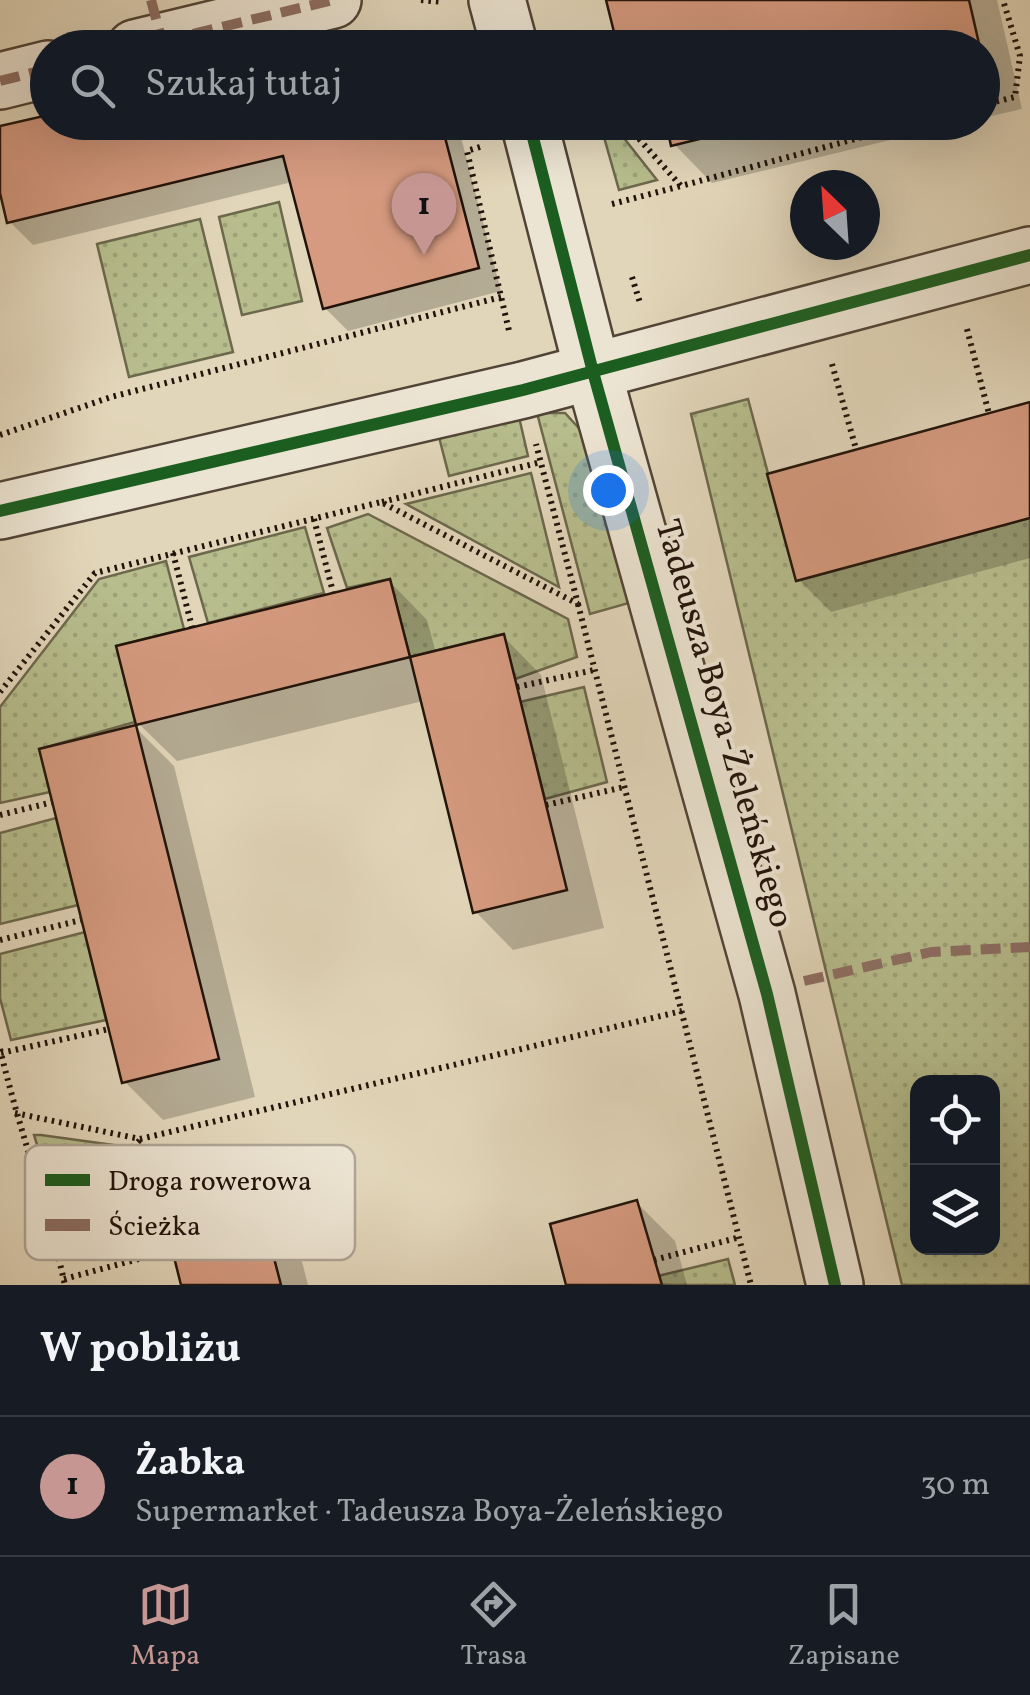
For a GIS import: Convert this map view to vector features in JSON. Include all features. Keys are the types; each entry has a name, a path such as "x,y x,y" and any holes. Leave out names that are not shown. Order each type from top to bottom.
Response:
{"street":[{"path":"150,29 334,0"},
{"path":"497,0 505,30"},
{"path":"0,80 30,73"},
{"name":"Tadeusza Boya-Żeleńskiego","path":"535,140 593,372 767,994 835,1285"},
{"path":"0,511 593,372 1030,256"}],"path":[{"path":"1000,100 1015,96 1020,56 1004,0"},
{"path":"640,140 681,186"},
{"path":"612,204 851,140"},
{"path":"0,435 111,398 501,297"},
{"path":"966,323 989,414"},
{"path":"831,358 856,450"},
{"path":"381,502 541,462"},
{"path":"314,519 332,592"},
{"path":"173,553 192,627"},
{"path":"578,604 751,1285"},
{"path":"517,687 594,670"},
{"path":"546,806 624,787"},
{"path":"0,815 53,802"},
{"path":"0,940 82,920"},
{"path":"15,1114 140,1139 682,1011"},
{"path":"25,1145 0,1052 109,1028"},
{"path":"134,1145 140,1139"},
{"path":"654,1260 740,1237"},
{"path":"64,1282 138,1260"}],"green space":[{"path":"605,140 625,140 657,180 619,190"},
{"path":"279,202 302,301 242,315 219,217"},
{"path":"200,219 233,352 129,377 97,244"},
{"path":"748,399 797,581 1030,518 1030,1285 902,1285 691,414"},
{"path":"537,413 565,413 586,436 629,603 590,614"},
{"path":"519,417 528,456 449,476 439,437"},
{"path":"531,473 559,587 406,504"},
{"path":"368,514 568,619 577,657 515,679 503,634 410,657 390,579 347,588 327,528"},
{"path":"305,527 324,593 208,623 189,557"},
{"path":"166,561 184,629 117,646 135,722 40,749 50,792 0,803 0,707 99,579"},
{"path":"584,687 607,782 545,799 520,702"},
{"path":"56,818 78,905 0,924 0,833"},
{"path":"85,932 106,1020 11,1040 0,998 0,954"},
{"path":"34,1135 113,1145 37,1145"},
{"path":"728,1259 735,1285 661,1285 658,1276"}],"building":[{"path":"606,0 969,0 976,30 614,30"},
{"path":"30,119 30,140 446,140 479,268 323,309 283,156 7,223 0,193 0,126"},
{"path":"670,140 696,140 671,146"},
{"path":"1030,402 1030,518 796,581 767,474"},
{"path":"390,579 410,657 136,725 116,646"},
{"path":"504,634 567,890 473,913 410,657"},
{"path":"136,725 219,1059 122,1083 39,749"},
{"path":"637,1200 662,1285 566,1285 550,1224"},
{"path":"175,1260 275,1260 281,1285 181,1285"}],"marked path":[{"path":"151,0 159,30"},
{"path":"209,30 333,0"},
{"path":"0,81 30,74"},
{"path":"804,981 931,952 1030,947"}],"cycle path":[{"path":"534,140 593,372 767,994 835,1285"},
{"path":"0,511 523,390 1030,255"}],"place":[{"name":"Żabka","path":"424,255"}]}
